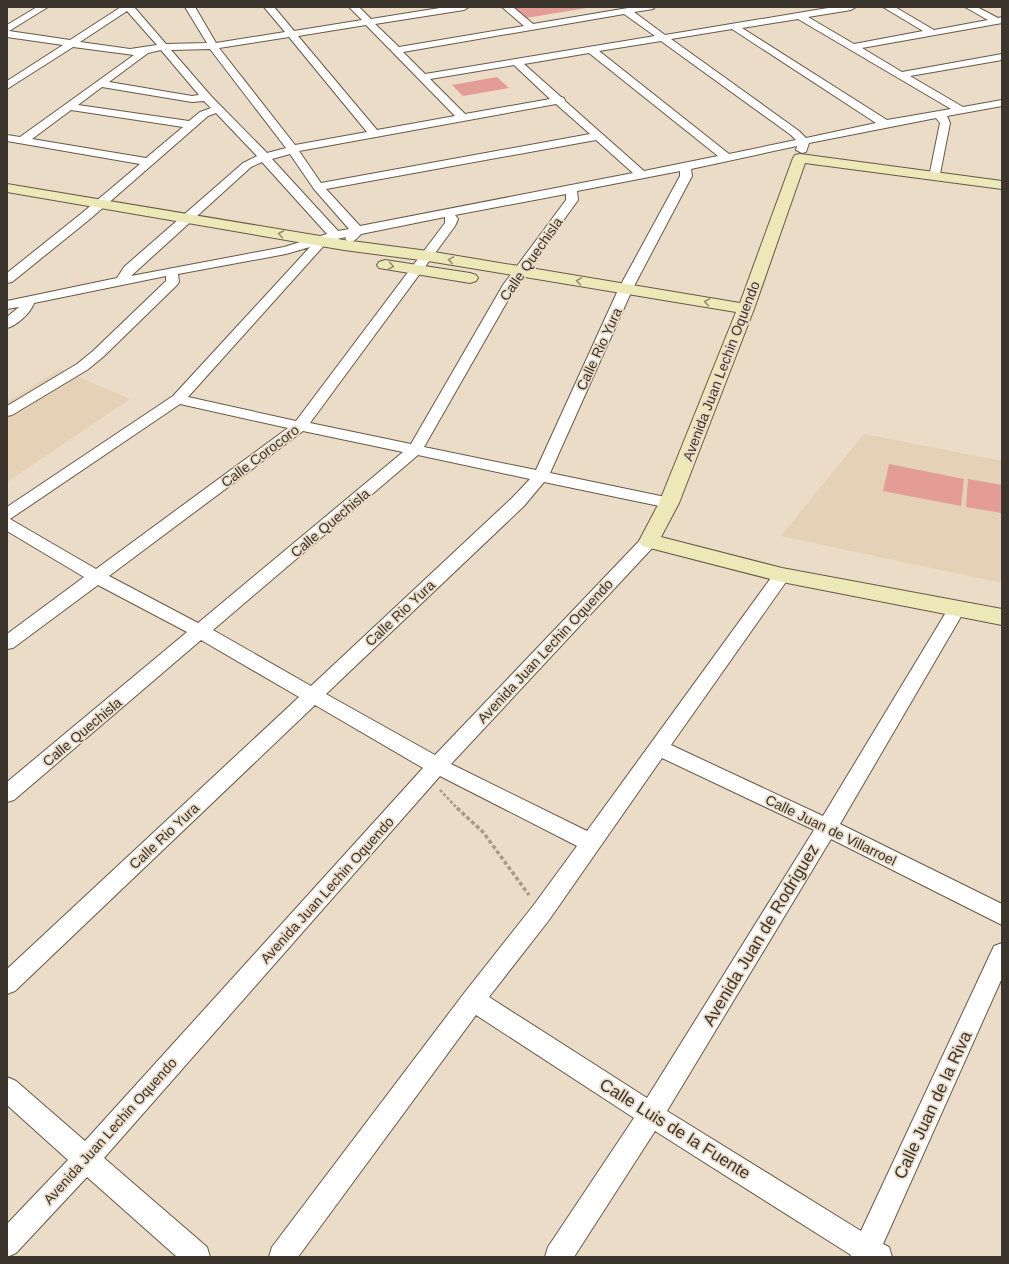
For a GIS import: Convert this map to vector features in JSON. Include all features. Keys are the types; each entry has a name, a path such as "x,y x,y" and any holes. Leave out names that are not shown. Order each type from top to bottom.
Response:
{"street":[{"path":"7,29 43,7"},
{"path":"7,86 128,7 207,98 264,157 325,243 415,270 623,295 737,318"},
{"path":"190,7 214,46 292,149 318,187 357,230"},
{"path":"269,7 374,133"},
{"path":"354,7 462,117"},
{"path":"7,34 130,52 145,51 163,47 214,46 464,7"},
{"path":"507,7 531,27"},
{"path":"397,50 650,7"},
{"path":"424,77 851,7"},
{"path":"888,7 933,33"},
{"path":"970,7 999,21"},
{"path":"626,11 795,133 802,150"},
{"path":"800,16 962,111"},
{"path":"853,47 999,21"},
{"path":"735,27 885,124"},
{"path":"590,50 727,158"},
{"path":"23,140 145,51"},
{"path":"901,75 1002,57"},
{"path":"516,62 560,100 641,175"},
{"path":"101,84 192,98 207,98"},
{"path":"123,282 124,276 129,270 247,165 264,157 292,149 374,133 560,100"},
{"path":"7,305 172,271 325,243 357,230 727,158 802,150 885,124 1002,103"},
{"path":"70,107 191,125"},
{"path":"7,279 86,216 204,114 218,109"},
{"path":"936,177 945,123 944,119 938,115"},
{"path":"318,187 599,136"},
{"path":"7,138 150,162"},
{"path":"802,150 936,177 1002,185"},
{"name":"Avenida Juan Lechin Oquendo","path":"7,1244 87,1158 438,766 649,541 669,503 737,318 802,150"},
{"name":"Calle Rio Yura","path":"7,984 518,502 541,476 623,295 686,176 686,170 683,167"},
{"path":"7,188 325,243 428,256 502,280"},
{"name":"Calle Quechisla","path":"7,794 415,450 502,280 572,200 572,193 568,189"},
{"path":"15,204 286,250"},
{"name":"Calle Corocoro","path":"7,643 300,426 415,270 428,256 452,223 452,219 448,213"},
{"path":"7,515 178,399 325,243"},
{"path":"14,261 27,263"},
{"path":"7,412 82,367 98,354 172,282 172,271"},
{"path":"623,295 703,317"},
{"path":"7,324 26,307 28,301"},
{"path":"178,399 669,503"},
{"path":"7,524 97,577 201,632 438,766 591,843"},
{"path":"649,541 782,575 1002,617"},
{"path":"282,1257 591,843 782,575"},
{"name":"Avenida Juan de Rodriguez","path":"558,1257 651,1115 827,827 957,608"},
{"name":"Calle Juan de Villarroel","path":"659,748 827,827 1002,915"},
{"name":"Calle Juan de la Riva","path":"869,1254 1002,953"},
{"name":"Calle Luis de la Fuente","path":"473,1000 869,1254"},
{"path":"7,1089 87,1158 197,1257"}],"path":[{"path":"438,766 435,783 454,805 483,832 520,881 540,912"}],"shaded area":[{"path":"513,7 593,7 526,18"},
{"path":"497,77 509,88 463,96 452,85"},
{"path":"60,369 130,399 7,482 7,402"},
{"path":"864,434 1002,461 1002,583 781,536"},
{"path":"889,464 964,479 961,506 883,491"},
{"path":"968,479 1002,485 1002,513 966,507"}]}
